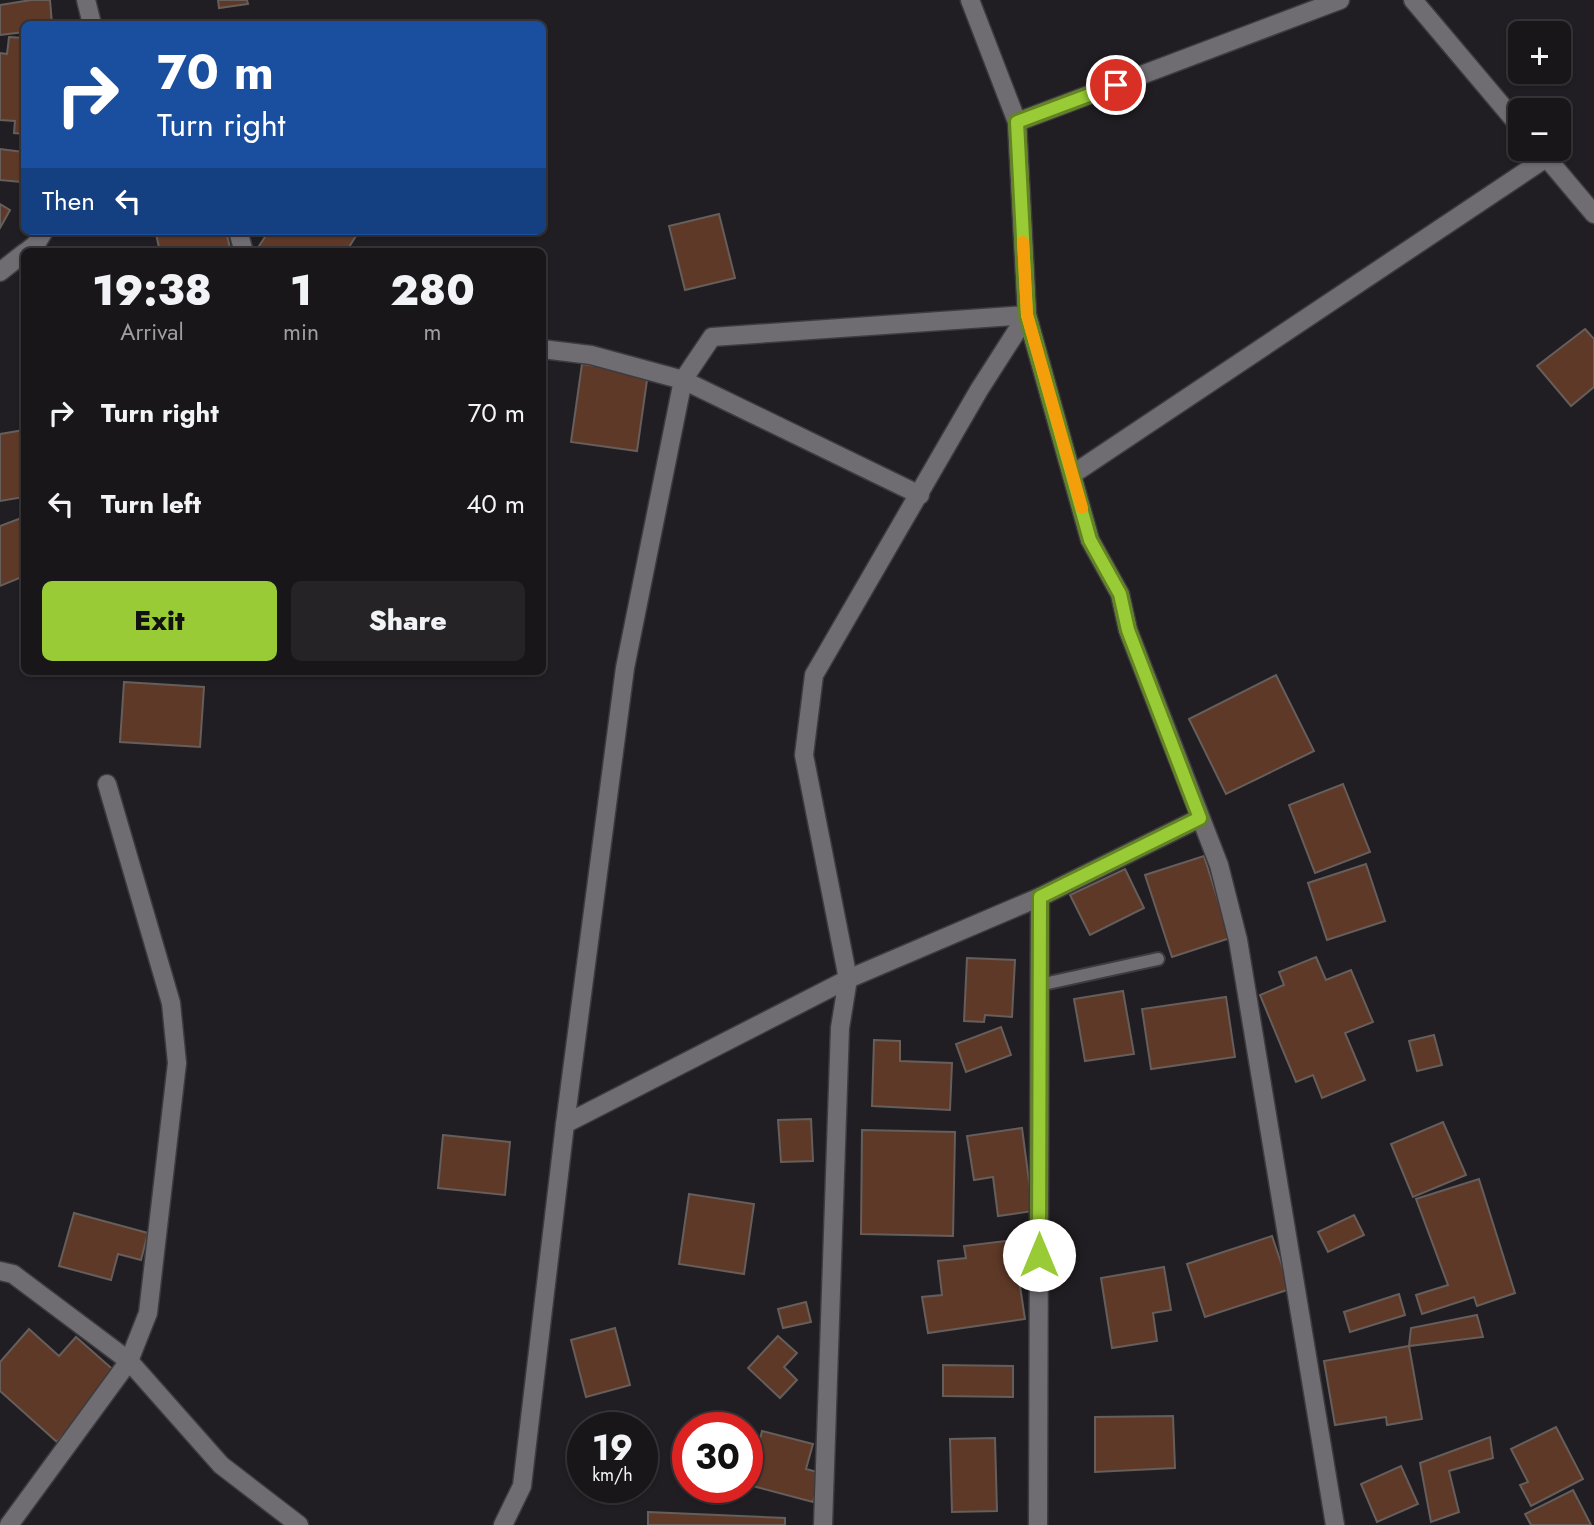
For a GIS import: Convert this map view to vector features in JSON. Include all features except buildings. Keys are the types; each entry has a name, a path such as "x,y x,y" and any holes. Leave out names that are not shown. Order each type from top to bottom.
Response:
{"street":[{"path":"86,0 91,21"},
{"path":"970,0 1017,122 1027,315 1090,540 1120,594 1128,630 1219,865 1238,940 1335,1525"},
{"path":"1017,122 1340,0"},
{"path":"1413,0 1508,113"},
{"path":"1073,474 1530,161"},
{"path":"1549,161 1594,214"},
{"path":"0,272 21,256"},
{"path":"503,1525 522,1486 565,1125 625,668 682,380 712,337 1027,315"},
{"path":"823,1525 840,1028 848,979 804,755 814,675 979,390 1027,315"},
{"path":"546,349 591,355 682,380 920,495"},
{"path":"9,1525 130,1362 148,1313 177,1063 170,1003 107,784"},
{"path":"565,1125 848,979 1040,897 1200,818"},
{"path":"1038,1525 1040,897"},
{"path":"0,1271 13,1273 130,1362 221,1465 299,1525"}],"lane":[{"path":"1039,985 1158,959"}],"slow traffic":[{"path":"1023,242 1027,315 1082,508"}],"route":[{"path":"1039,1255 1040,897 1200,818 1128,630 1120,594 1090,540 1027,315 1017,122 1116,85"}]}
